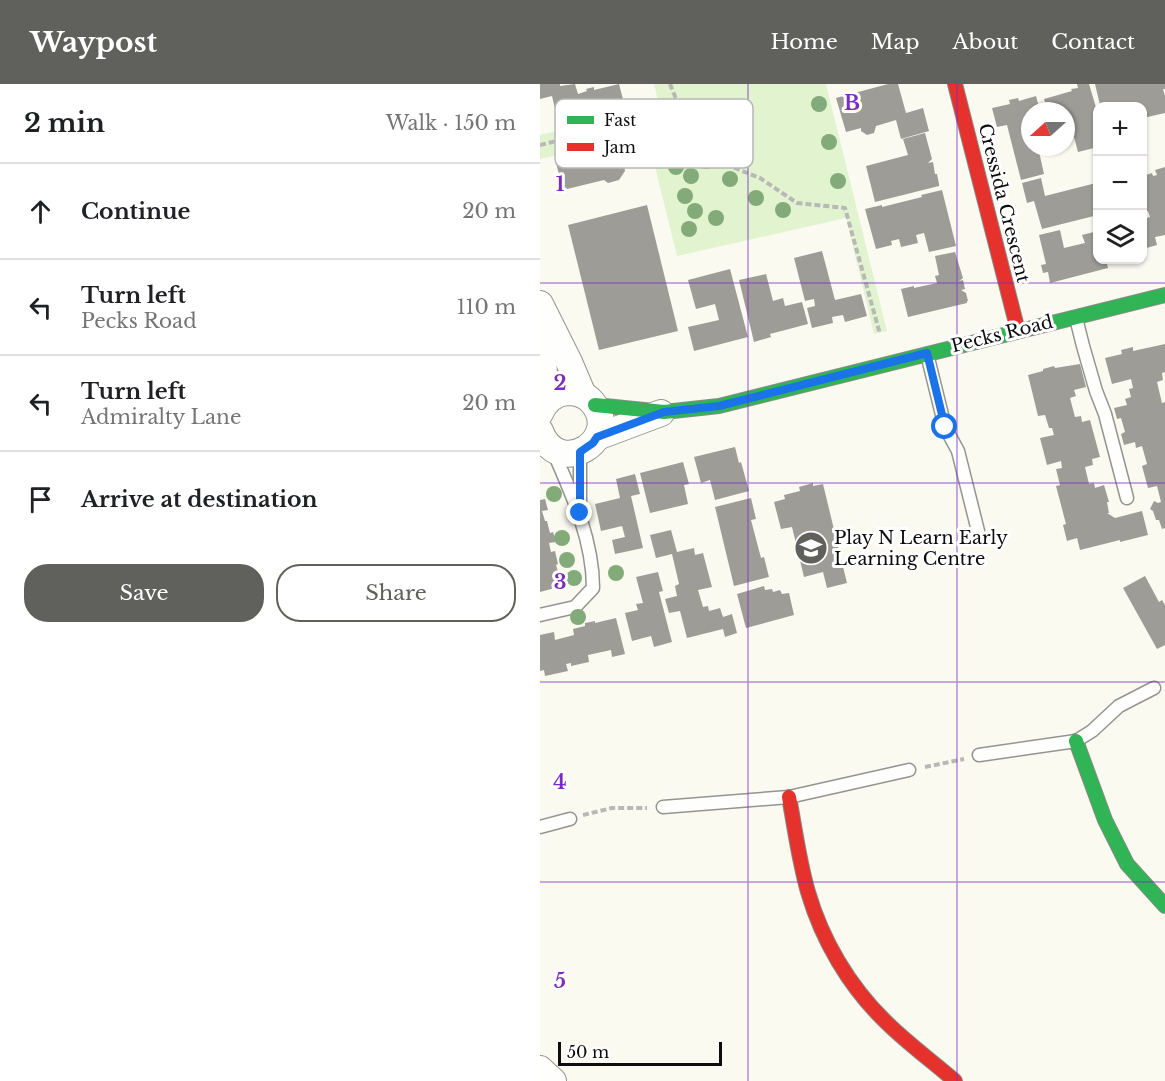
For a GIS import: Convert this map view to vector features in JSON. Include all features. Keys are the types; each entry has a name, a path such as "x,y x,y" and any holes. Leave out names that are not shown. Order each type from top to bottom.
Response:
{"street":[{"name":"Cressida Crescent","path":"955,84 1018,331"},
{"name":"Pecks Road","path":"589,400 664,412 719,406 1165,295"},
{"path":"540,304 589,400 600,415 600,426 589,444 571,454 561,453 545,443"},
{"path":"540,316 543,408"},
{"path":"543,408 554,396 564,392 574,392 589,400"},
{"name":"Pecks Road","path":"589,444 664,412"},
{"path":"1076,741 1105,820 1127,864 1165,906"},
{"path":"789,797 808,892 819,922 846,973 884,1020 955,1081"},
{"path":"540,1069 553,1081"}],"lane":[{"path":"1076,316 1127,498"},
{"path":"927,353 945,427 958,451 978,531"},
{"path":"540,615 575,606 593,588 593,572 580,513 545,443"},
{"path":"580,513 589,444"},
{"path":"980,755 1076,741 1092,731 1119,706 1154,688"},
{"path":"663,807 789,797 909,770"},
{"path":"540,827 570,819"}],"path":[{"path":"669,84 676,99"},
{"path":"540,145 555,141"},
{"path":"735,168 760,178 798,202 845,208 880,334"},
{"path":"909,770 980,755"},
{"path":"570,819 612,808 663,807"}],"green space":[{"path":"654,84 826,84 887,331 874,334 846,218 677,256 655,168 753,168 753,99 658,99"},
{"path":"555,131 555,155 540,159 540,135"}],"building":[{"path":"540,84 560,84 560,86 575,84 578,94 594,87 594,90 619,84 623,99 555,99 555,109 552,96 540,99"},
{"path":"888,84 898,84 906,113 923,108 929,131 901,139 896,120 876,126 874,133 867,135 861,131 861,128 846,132 836,98"},
{"path":"1077,84 1089,84 1094,102 1093,148 1078,152 1075,141 1075,102 1045,102 1044,99 1078,88"},
{"path":"1095,84 1165,84 1165,89 1163,89 1165,113 1147,117 1147,102 1099,102"},
{"path":"1036,96 1038,102 1021,102 1021,156 1040,156 1044,174 1021,180 1007,125 997,127 992,108 1010,104 1009,100 1018,98 1019,101"},
{"path":"925,133 932,159 928,163 933,162 939,186 875,202 866,166 908,155 903,139"},
{"path":"1165,167 1165,235 1155,237 1157,245 1147,248 1147,218 1150,217 1147,211 1147,175 1152,173 1153,176 1157,175 1155,170"},
{"path":"557,168 624,168 619,180 608,183 604,180 563,190"},
{"path":"1041,178 1045,196 1093,184 1093,216 1042,229 1034,201 1027,203 1022,183"},
{"path":"942,190 956,246 929,252 924,233 916,235 918,243 901,247 899,239 891,241 892,245 876,249 865,209 882,205 882,207"},
{"path":"647,205 678,331 599,350 568,225"},
{"path":"1060,230 1064,248 1085,243 1082,235 1093,232 1093,264 1107,264 1108,268 1050,283 1048,272 1043,273 1041,265 1046,264 1039,235"},
{"path":"822,251 835,300 861,294 867,316 845,322 843,315 832,317 833,323 812,328 807,308 815,306 814,299 805,301 794,258"},
{"path":"955,252 963,278 959,281 963,280 965,289 961,290 966,293 967,303 908,317 901,289 937,283 935,276 939,275 935,256"},
{"path":"730,269 748,337 694,351 688,327 719,320 715,304 696,309 688,280"},
{"path":"766,274 773,301 783,298 785,306 802,302 808,324 770,334 771,337 754,342 739,280"},
{"path":"1165,344 1165,372 1162,373 1163,380 1157,382 1162,403 1165,402 1165,528 1162,529 1159,520 1156,520 1150,509 1154,501 1161,502 1157,486 1148,488 1142,466 1147,464 1142,446 1136,448 1135,442 1124,445 1121,434 1125,432 1121,418 1117,419 1114,408 1127,405 1125,399 1131,397 1129,389 1133,388 1131,379 1112,384 1105,358 1122,354 1121,350 1133,347 1133,351"},
{"path":"1080,364 1086,387 1074,390 1076,396 1070,398 1075,417 1081,416 1082,422 1090,420 1100,457 1092,459 1093,465 1085,467 1089,484 1094,483 1095,488 1104,485 1109,502 1107,502 1109,513 1107,513 1115,518 1142,511 1148,535 1080,550 1077,538 1067,541 1063,525 1066,524 1056,486 1060,485 1056,469 1062,468 1061,461 1047,465 1040,438 1054,435 1045,415 1038,416 1028,375 1054,366 1055,368"},
{"path":"735,447 749,491 715,500 710,480 701,483 694,457"},
{"path":"683,462 689,484 684,485 688,504 650,513 640,473"},
{"path":"635,474 640,494 631,496 643,548 615,554 612,540 625,537 622,526 601,531 595,504 620,498 616,479"},
{"path":"813,483 813,486 823,484 847,583 827,588 823,572 804,577 792,527 781,529 774,502 785,499 784,495 800,491 799,487"},
{"path":"751,498 756,519 751,520 761,558 764,557 769,577 734,586 715,507"},
{"path":"545,499 548,510 542,511 556,542 549,543 551,552 555,551 559,575 563,574 566,585 540,592 540,500"},
{"path":"671,530 677,552 694,548 695,555 703,553 712,587 698,590 703,607 708,606 709,611 720,608 723,617 732,614 737,633 725,637 723,629 687,638 680,611 669,613 665,599 677,596 675,586 679,584 672,554 656,558 650,535"},
{"path":"658,572 663,591 659,592 672,642 654,647 651,636 632,641 625,613 638,610 636,604 643,603 636,577"},
{"path":"1145,576 1159,602 1162,600 1165,605 1165,645 1157,649 1123,588"},
{"path":"764,586 765,590 772,589 773,592 780,590 782,594 789,593 794,615 746,628 737,594"},
{"path":"616,618 625,654 612,657 611,650 588,655 589,662 571,666 571,663 566,664 568,671 545,676 544,670 540,671 540,635 554,632 555,640 574,635 573,629 585,626 585,623"}],"traffic: fast":[{"path":"595,405 664,412 719,406 1165,295"},
{"path":"1076,741 1105,820 1127,864 1165,906"}],"traffic: jam":[{"path":"955,84 1018,331"},
{"path":"789,797 808,892 821,927 838,961 860,993 885,1021 955,1081"}],"place":[{"name":"Play N Learn Early Learning Centre","path":"811,548"}],"route":[{"path":"580,513 580,452 593,443 597,437 664,412 719,406 927,353 945,427"}]}
